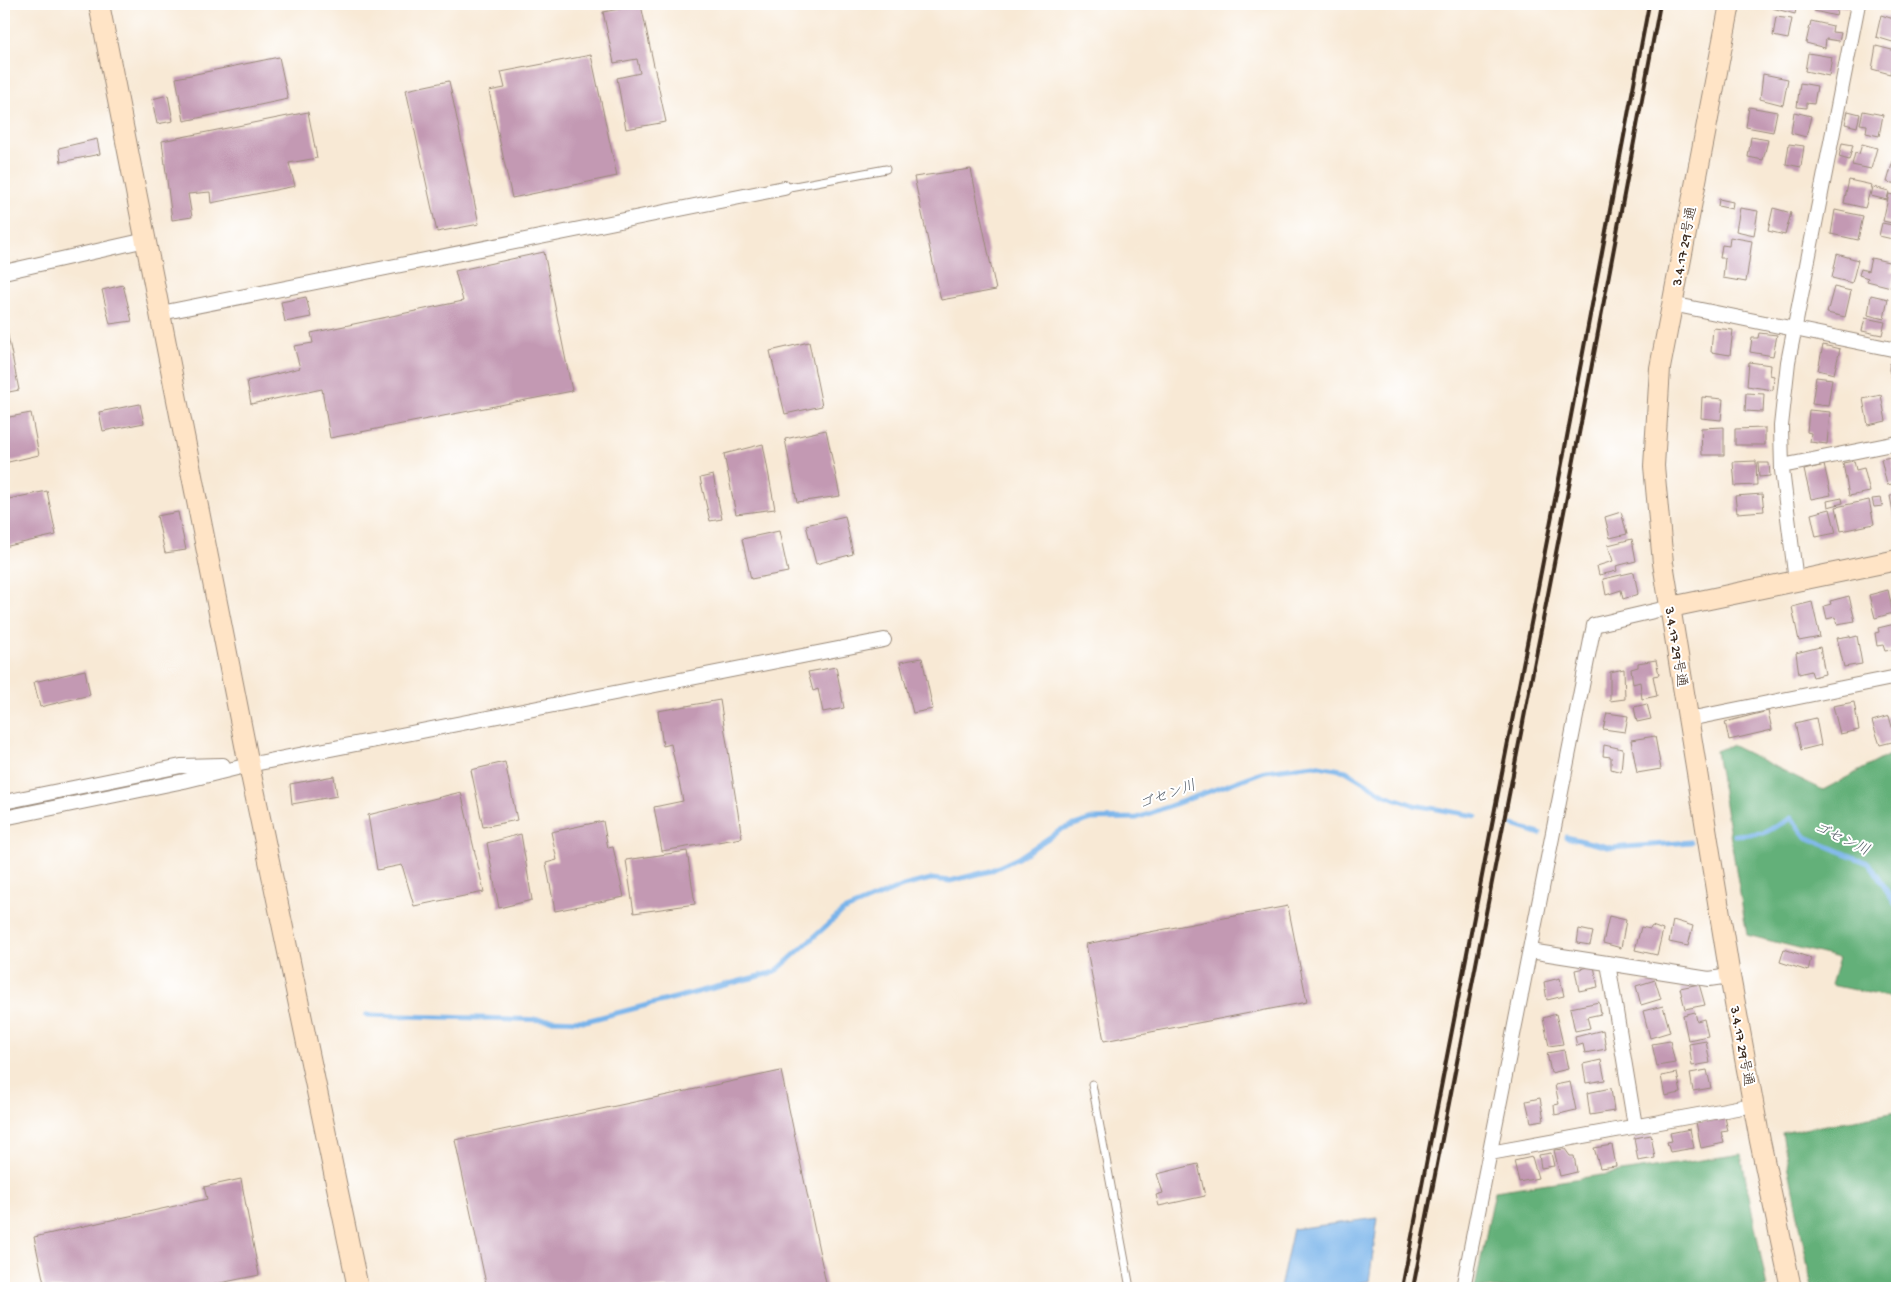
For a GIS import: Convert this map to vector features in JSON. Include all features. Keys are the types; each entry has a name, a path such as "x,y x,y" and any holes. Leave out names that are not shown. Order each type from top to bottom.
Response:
{"street":[{"path":"99,4 249,765 358,1288"},
{"name":"3.4.17 29号通","path":"1730,4 1660,368 1654,466 1663,563 1730,976 1791,1288"},
{"path":"1796,581 1782,466 1781,426 1788,362 1858,4"},
{"path":"161,313 784,188"},
{"path":"4,272 146,240"},
{"path":"1672,304 1795,330 1897,348"},
{"path":"1782,466 1897,444"},
{"path":"1463,1288 1594,625 1897,560"},
{"path":"4,818 184,781 249,765 884,640"},
{"path":"1689,719 1897,676"},
{"path":"4,802 181,766 249,765"},
{"path":"1530,951 1709,979 1730,976"},
{"path":"1608,963 1635,1126"},
{"path":"1490,1153 1754,1105"}],"lane":[{"path":"784,188 886,169"},
{"path":"1092,1084 1130,1288"}],"green space":[{"path":"1731,745 1823,790 1891,754 1897,754 1897,999 1831,985 1839,958 1747,935 1716,751"},
{"path":"1897,1112 1897,1288 1812,1288 1782,1133"},
{"path":"1741,1154 1767,1288 1475,1288 1495,1191"}],"water":[{"path":"1378,1218 1369,1281 1331,1288 1280,1288 1293,1229"}],"building":[{"path":"1773,4 1797,4 1795,14 1772,8"},
{"path":"1815,4 1847,4 1847,7 1838,6 1836,16 1814,11"},
{"path":"641,5 666,122 626,129 617,78 640,73 637,59 614,63 603,12"},
{"path":"1881,15 1897,20 1896,43 1876,37"},
{"path":"1776,17 1792,19 1788,39 1773,36"},
{"path":"1811,21 1833,26 1832,32 1841,33 1839,41 1826,39 1825,48 1806,43"},
{"path":"1876,46 1896,51 1890,74 1872,69"},
{"path":"1808,53 1832,57 1829,76 1805,71"},
{"path":"591,55 617,176 512,198 489,91 505,88 501,72"},
{"path":"279,57 288,99 184,121 176,78"},
{"path":"1763,74 1788,79 1783,105 1760,99"},
{"path":"449,81 479,224 437,232 406,90"},
{"path":"1800,83 1817,86 1814,104 1806,103 1806,108 1797,107"},
{"path":"168,95 173,121 157,124 152,99"},
{"path":"1749,107 1777,112 1773,132 1746,127"},
{"path":"1848,111 1860,114 1857,127 1845,124"},
{"path":"1863,111 1883,115 1879,136 1866,133 1867,125 1860,124"},
{"path":"308,112 317,158 289,163 295,186 211,203 210,192 188,194 192,217 172,220 162,141"},
{"path":"1794,112 1811,116 1806,137 1791,133"},
{"path":"1751,137 1768,140 1763,160 1748,157"},
{"path":"97,139 100,154 61,162 59,148"},
{"path":"1842,143 1853,145 1849,160 1839,157"},
{"path":"1789,144 1804,146 1801,167 1786,164"},
{"path":"1862,144 1877,148 1871,169 1852,165 1855,153 1859,154"},
{"path":"1893,161 1897,162 1897,184 1887,182"},
{"path":"971,169 996,290 941,300 914,177"},
{"path":"1849,180 1872,185 1865,208 1844,203"},
{"path":"1873,187 1889,191 1887,200 1871,196"},
{"path":"1889,194 1897,196 1897,224 1883,221"},
{"path":"1719,199 1733,202 1732,209 1718,206"},
{"path":"1740,208 1758,211 1754,235 1736,231"},
{"path":"1773,208 1791,213 1785,235 1768,231"},
{"path":"1835,210 1863,216 1858,240 1831,234"},
{"path":"1882,223 1897,226 1897,240 1879,236"},
{"path":"1730,237 1752,241 1746,282 1723,278 1725,258 1720,258 1722,245 1729,246"},
{"path":"544,252 572,391 330,438 322,389 251,404 247,381 300,368 294,346 313,343 311,333 463,301 455,271"},
{"path":"1837,254 1858,260 1852,283 1832,278"},
{"path":"1871,258 1893,263 1890,272 1895,273 1891,287 1867,281 1868,278 1859,275 1861,269 1868,271"},
{"path":"123,285 132,321 110,324 102,290"},
{"path":"1834,287 1851,291 1845,317 1827,313"},
{"path":"1871,295 1888,299 1884,319 1868,315"},
{"path":"306,297 311,317 285,322 281,302"},
{"path":"1865,318 1885,322 1882,335 1862,331"},
{"path":"1713,328 1733,330 1730,355 1711,352"},
{"path":"4,331 7,331 19,390 4,393"},
{"path":"1759,333 1777,335 1773,356 1750,352 1752,338 1758,338"},
{"path":"809,342 822,406 785,414 770,351"},
{"path":"1823,345 1840,349 1834,374 1818,370"},
{"path":"1897,361 1897,381 1893,382 1889,370 1890,363"},
{"path":"1749,362 1771,365 1770,375 1774,376 1773,390 1747,386"},
{"path":"1816,377 1832,379 1828,406 1812,404"},
{"path":"1746,393 1764,394 1763,412 1745,411"},
{"path":"1881,395 1886,421 1868,425 1863,399"},
{"path":"1702,397 1723,399 1721,420 1701,418"},
{"path":"140,404 144,423 103,431 99,412"},
{"path":"1809,410 1830,412 1827,444 1810,442 1811,433 1807,432"},
{"path":"31,413 39,455 4,463 4,418"},
{"path":"1724,427 1724,455 1702,455 1701,428"},
{"path":"1765,428 1765,445 1735,445 1735,429"},
{"path":"826,430 840,496 797,502 785,439"},
{"path":"763,444 775,509 736,514 724,454"},
{"path":"1891,457 1894,469 1897,469 1897,483 1887,485 1881,459"},
{"path":"1756,461 1757,485 1735,486 1733,462"},
{"path":"1854,461 1856,470 1864,468 1870,492 1849,496 1843,463"},
{"path":"1758,463 1769,463 1770,476 1759,477"},
{"path":"1824,465 1831,495 1811,499 1804,470"},
{"path":"713,475 722,519 710,521 700,478"},
{"path":"47,491 56,535 4,547 4,500"},
{"path":"1762,494 1764,511 1737,513 1735,496"},
{"path":"1897,495 1897,527 1896,527 1890,496"},
{"path":"1842,498 1843,503 1828,507 1827,501"},
{"path":"1881,498 1883,506 1874,507 1872,499"},
{"path":"1869,500 1874,524 1841,531 1836,507"},
{"path":"1830,509 1836,533 1816,537 1811,514"},
{"path":"178,512 186,550 165,553 157,516"},
{"path":"1621,512 1627,534 1610,538 1605,517"},
{"path":"845,516 853,554 816,564 806,525"},
{"path":"779,531 788,572 751,579 742,539"},
{"path":"1632,539 1636,561 1616,566 1617,571 1599,575 1597,566 1613,561 1608,545"},
{"path":"1634,572 1638,594 1623,599 1621,590 1606,595 1603,579"},
{"path":"1888,590 1893,613 1875,618 1869,595"},
{"path":"1849,596 1855,621 1837,624 1835,617 1827,619 1824,606 1831,604 1830,601"},
{"path":"1812,602 1820,637 1799,641 1792,607"},
{"path":"1895,624 1897,649 1885,651 1883,645 1877,646 1875,633 1879,632 1878,628"},
{"path":"1850,636 1850,638 1857,636 1862,664 1844,667 1837,638"},
{"path":"1820,647 1825,674 1813,677 1811,671 1799,674 1796,653"},
{"path":"922,658 933,709 913,713 900,662"},
{"path":"1656,660 1659,675 1653,676 1657,696 1642,699 1640,682 1633,684 1631,669 1638,667 1638,663"},
{"path":"836,667 844,708 823,712 818,689 813,691 808,672"},
{"path":"1624,669 1625,699 1610,701 1610,672"},
{"path":"85,670 90,695 40,707 34,682"},
{"path":"720,700 742,838 662,851 654,807 683,801 671,744 663,746 658,711"},
{"path":"1854,702 1859,730 1840,734 1833,706"},
{"path":"1647,704 1651,719 1637,722 1634,707"},
{"path":"1768,711 1772,730 1729,740 1725,722"},
{"path":"1607,713 1628,716 1625,732 1603,729"},
{"path":"1889,716 1896,741 1880,745 1872,721"},
{"path":"1816,718 1821,745 1801,750 1795,723"},
{"path":"1655,736 1661,769 1637,773 1631,740"},
{"path":"1604,745 1623,749 1621,772 1611,769 1611,757 1603,756"},
{"path":"505,762 517,820 483,827 471,770"},
{"path":"334,776 337,796 292,804 290,784"},
{"path":"461,792 484,892 414,906 402,865 377,870 368,815"},
{"path":"603,821 608,848 613,847 624,897 555,911 546,863 557,860 551,832"},
{"path":"521,834 532,900 499,908 487,843"},
{"path":"687,851 695,904 634,913 626,860"},
{"path":"1288,906 1307,1002 1104,1041 1086,944"},
{"path":"1609,916 1626,920 1621,948 1603,943"},
{"path":"1673,920 1693,926 1688,946 1669,942"},
{"path":"1652,926 1663,930 1657,955 1635,950 1641,927 1650,929"},
{"path":"1579,929 1593,932 1590,945 1577,943"},
{"path":"1784,949 1811,958 1808,971 1780,962"},
{"path":"1594,966 1598,987 1579,991 1575,970"},
{"path":"1560,978 1564,996 1547,1000 1544,982"},
{"path":"1655,980 1661,999 1641,1005 1636,986"},
{"path":"1699,984 1705,1005 1685,1009 1680,988"},
{"path":"1599,1002 1601,1014 1587,1017 1590,1028 1575,1031 1570,1008"},
{"path":"1663,1006 1670,1032 1650,1038 1643,1011"},
{"path":"1695,1012 1697,1021 1704,1019 1708,1036 1688,1040 1683,1015"},
{"path":"1556,1014 1563,1044 1549,1046 1543,1018"},
{"path":"1603,1030 1606,1049 1585,1053 1583,1044 1577,1046 1575,1037"},
{"path":"1670,1041 1675,1063 1657,1066 1652,1044"},
{"path":"1706,1041 1710,1063 1692,1066 1689,1044"},
{"path":"1564,1050 1568,1069 1551,1073 1547,1053"},
{"path":"1601,1060 1605,1080 1586,1083 1583,1064"},
{"path":"1707,1070 1711,1088 1693,1091 1690,1073"},
{"path":"781,1071 827,1288 487,1288 455,1140"},
{"path":"1677,1073 1681,1093 1665,1096 1661,1076"},
{"path":"1570,1082 1576,1110 1555,1115 1554,1105 1559,1104 1555,1085"},
{"path":"1611,1088 1614,1111 1590,1115 1587,1093"},
{"path":"1540,1098 1544,1120 1531,1122 1526,1101"},
{"path":"1725,1117 1728,1131 1721,1132 1724,1143 1701,1148 1696,1122"},
{"path":"1690,1129 1694,1148 1670,1152 1667,1142 1672,1141 1670,1133"},
{"path":"1651,1135 1655,1158 1638,1161 1634,1138"},
{"path":"1612,1145 1616,1166 1600,1168 1594,1148"},
{"path":"1565,1149 1570,1156 1574,1156 1577,1172 1560,1176 1554,1150"},
{"path":"1551,1153 1554,1166 1541,1168 1539,1155"},
{"path":"1532,1157 1538,1178 1519,1182 1514,1161"},
{"path":"1198,1164 1205,1196 1159,1206 1156,1195 1163,1193 1157,1174"},
{"path":"241,1179 259,1275 196,1288 45,1288 34,1237 207,1199 204,1187"}],"waterway":[{"name":"ゴセン川","path":"366,1015 586,1021 775,972 843,911 903,886 931,879 950,881 990,871 1018,858 1062,829 1092,819 1137,818 1265,771 1314,765 1346,771 1385,795 1414,805 1476,816"},
{"name":"ゴセン川","path":"1735,835 1764,833 1791,818 1806,837 1870,864 1897,907"},
{"name":"ゴセン川","path":"1513,825 1540,834"},
{"name":"ゴセン川","path":"1566,837 1612,848 1691,842"}],"railway":[{"path":"1402,1288 1649,4"},
{"path":"1413,1288 1570,481 1660,4"}]}
